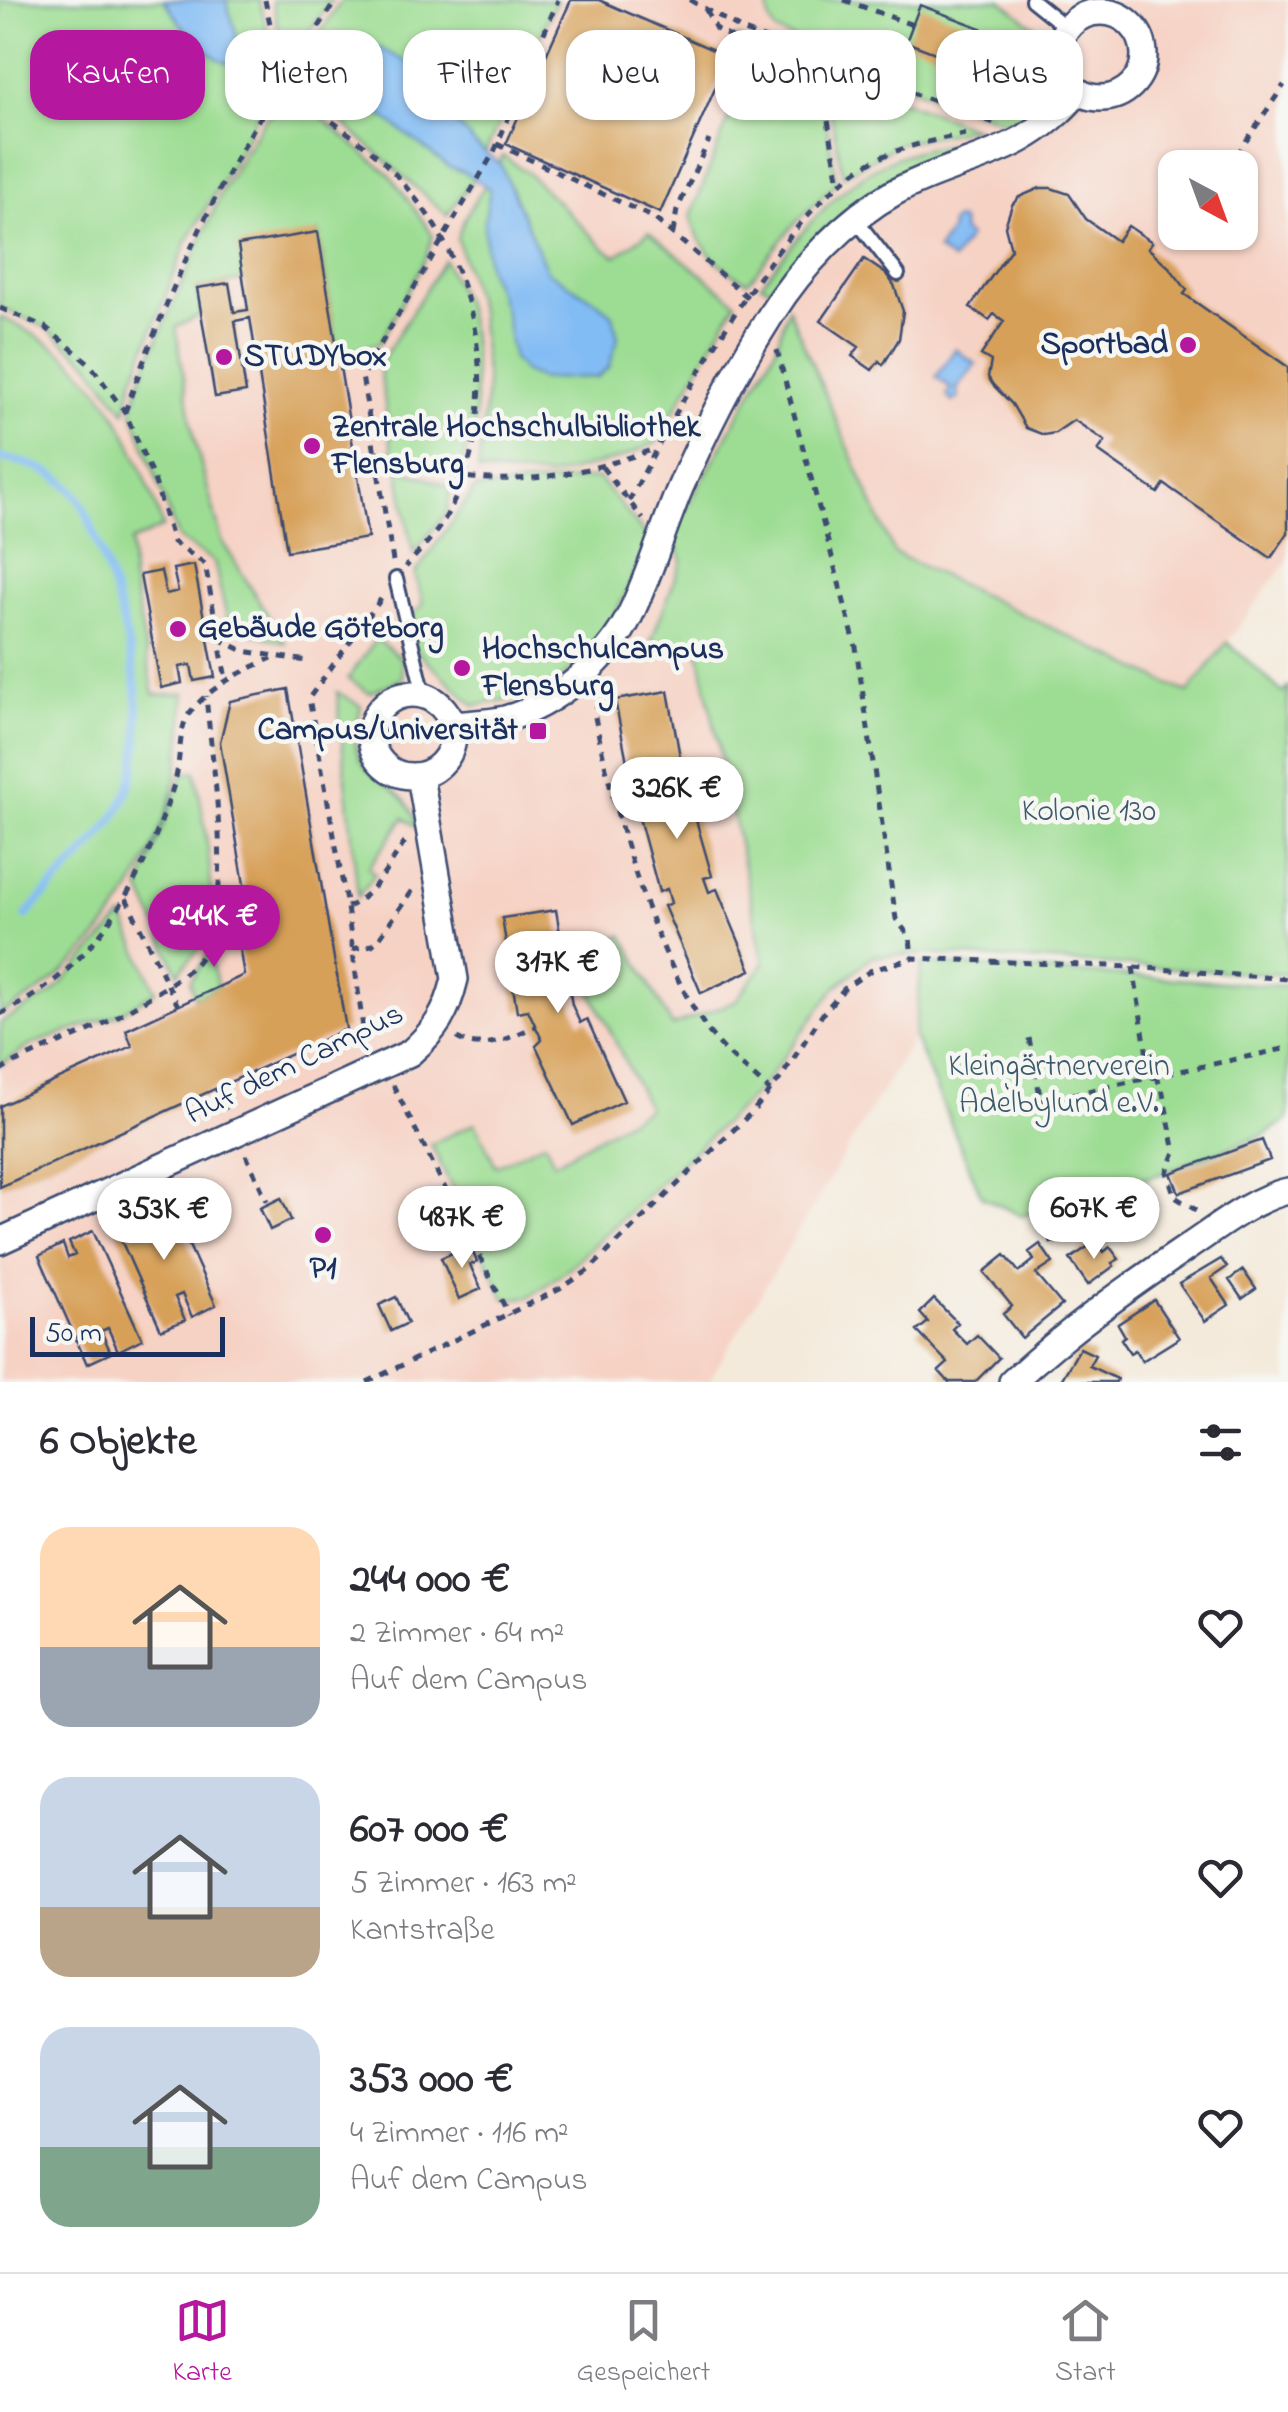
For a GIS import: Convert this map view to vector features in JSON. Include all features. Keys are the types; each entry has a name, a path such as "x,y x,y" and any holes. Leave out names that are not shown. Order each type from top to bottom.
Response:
{"street":[{"path":"1067,28 1080,16 1093,12 1132,9 1144,48 1144,65 1128,90 1094,98 1083,94"},
{"path":"452,725 505,719 554,696 599,658 630,617 707,429 772,314 812,260 856,220 893,194 1016,144 1050,120"},
{"path":"400,695 424,695 437,701 452,725 451,749 444,761 420,776 388,770 372,746 372,725 377,712 400,695"},
{"name":"Auf dem Campus","path":"0,1241 410,1052 438,1026 448,1010 455,979 420,776"},
{"path":"1012,1382 1086,1317 1220,1226 1288,1191"}],"lane":[{"path":"1032,0 1067,28"},
{"path":"856,220 898,274"},
{"path":"396,579 424,695"}],"path":[{"path":"265,0 273,30"},
{"path":"316,30 336,0"},
{"path":"396,579 362,376 494,152 558,0"},
{"path":"692,0 742,30"},
{"path":"844,0 913,25"},
{"path":"705,8 716,30"},
{"path":"1240,150 1284,85"},
{"path":"125,412 179,273 259,120"},
{"path":"328,120 376,154 443,237 461,274 476,322 479,388 475,432 444,521 309,698 368,1042 350,1051"},
{"path":"828,120 839,184"},
{"path":"984,120 1002,126 1016,144"},
{"path":"673,233 680,203 709,140"},
{"path":"497,144 654,218 734,288 772,314 776,348 856,647 896,920 910,937 912,958"},
{"path":"0,308 46,327 89,363 125,412 173,542 205,564 226,680"},
{"path":"376,452 462,478 530,479 602,466 657,448"},
{"path":"602,466 660,540"},
{"path":"219,639 244,651 306,661"},
{"path":"0,1014 56,980 94,944 126,898 161,827 178,772 186,717 226,680 272,658"},
{"path":"613,676 594,712 620,820 650,913 688,999 704,1024 729,1054 770,1091"},
{"path":"0,1072 26,1056 113,1019 195,965 203,953 217,909 220,883 206,696"},
{"path":"347,907 370,891 417,824 428,822"},
{"path":"352,949 378,940 424,872 436,870"},
{"path":"126,898 178,1006"},
{"path":"367,1382 560,1289 589,1270 770,1091 824,1012 846,988 870,971 912,958 1133,967 1288,979"},
{"path":"1133,967 1148,1062 1162,1088 1174,1152 1168,1172 1176,1197 1220,1226"},
{"path":"438,1026 476,1045 536,1026"},
{"path":"1029,1038 1041,1100 1288,1048"},
{"path":"383,1065 509,1314"}],"shaded area":[{"name":"Hochschulcampus Flensburg","path":"0,0 1288,0 1288,560 1189,693 894,554 945,748 914,1037 708,1382 0,1382"}],"green space":[{"path":"0,0 259,0 267,30 225,30 225,120 255,120 187,241 134,377 125,412 89,363 45,327 0,308"},
{"path":"272,0 332,0 310,30 279,30"},
{"path":"342,0 557,0 543,30 403,30 403,120 501,120 471,183 447,215 340,120 383,120 383,30 322,30"},
{"path":"768,0 1001,0 1039,30 936,30 936,97 916,89 916,30 775,30"},
{"path":"916,106 936,113 936,120 953,120 974,128 900,143 843,176 832,120 916,120"},
{"path":"264,120 324,120 390,175 433,235 426,257 380,343 338,354 318,232 244,280 197,288 201,315 176,327 194,438 222,541 285,643 229,627 214,562 178,538 132,410 143,373 223,189"},
{"path":"728,120 826,120 837,182 793,225 748,282 711,255 698,237 691,216"},
{"path":"1000,120 1034,120 1027,124"},
{"path":"970,141 969,148 939,157 941,165 774,290 761,284 828,204 868,172 916,151"},
{"path":"503,156 528,173 616,256 649,232 736,302 656,443 621,458 549,477 478,471 487,389 479,312 457,238 465,217"},
{"path":"444,260 466,307 473,345 476,419 460,471 426,467 393,457 379,365"},
{"name":"Kolonie 130","path":"788,308 894,553 1188,693 1227,642 1283,693 1288,687 1288,975 923,954 872,956 835,988 759,1090 567,1270 529,1297 505,1299 431,1144 475,1123 496,1166 545,1142 554,1163 648,1108 573,955 623,935 672,1026 736,1001 764,963 698,648 651,641 682,561 673,533 776,348"},
{"path":"0,317 65,355 88,377 123,429 163,527 131,542 132,579 154,695 185,693 171,799 140,874 93,942 65,970 34,995 0,1014"},
{"path":"398,468 451,487 447,513 413,553"},
{"path":"598,478 649,539 621,603 596,643 564,676 536,692 475,706 398,634 423,603 415,574 475,489"},
{"path":"376,639 401,658 403,678 370,693 348,679"},
{"path":"337,692 361,706 356,748 361,761 403,798 417,827 404,818 368,868 375,874 358,897"},
{"path":"195,771 209,858 210,905 203,942 178,973 140,888 183,774"},
{"path":"123,917 156,991 119,1014 33,1044 0,1065 0,1023 53,993"},
{"path":"209,953 218,987 195,998 190,981"},
{"name":"Kleingärtnerverein Adelbylund e.V.","path":"922,963 1288,986 1288,1119 1264,1135 1160,1174 1022,1216 982,1197 914,1037"}],"water":[{"path":"164,0 226,0 235,30 225,30 225,61 205,49 205,30 185,29"},
{"path":"383,50 403,60 403,120 453,120 501,165 547,271 613,315 618,338 609,367 598,377 541,379 524,372 513,359 505,311 487,266 484,224 490,189 449,167 385,118"},
{"path":"957,219 969,237 952,261 937,250 950,232 951,222"},
{"path":"955,349 976,364 957,389 959,398 952,402 947,395 951,388 936,377"}],"building":[{"path":"571,0 599,0 667,30 566,30 566,120 695,120 695,42 715,51 715,89 660,213 506,144 517,120 546,120 546,55"},
{"path":"920,5 981,28 936,30 936,53 916,46 916,30 911,30"},
{"path":"1040,188 1069,194 1086,219 1117,241 1128,226 1152,242 1148,248 1170,268 1187,290 1184,294 1288,367 1288,533 1271,558 1164,484 1158,493 1098,451 1105,441 1074,420 1055,433 1044,435 1026,428 1012,404 988,377 991,361 981,355 1004,321 994,314 989,320 970,307 1011,249 1005,226 1012,205 1019,197"},
{"name":"Zentrale Hochschulbibliothek Flensburg","path":"318,232 368,538 287,551 250,318 235,321 246,392 215,397 197,288 229,283 234,312 248,310 238,245"},
{"path":"864,259 886,274 903,311 899,339 883,365 879,361 872,370 852,356 859,347 821,321"},
{"name":"Gebäude Göteborg","path":"194,565 215,677 194,681 191,665 179,667 182,683 161,688 140,575 161,571 166,594 178,591 173,569"},
{"path":"288,689 346,1029 0,1187 0,1106 132,1046 126,1030 244,975 234,918 249,914 220,742 230,701"},
{"path":"668,691 685,784 675,786 679,802 690,799 712,876 704,878 709,892 717,889 751,970 701,993 664,906 671,903 667,889 659,892 638,814 646,812 642,796 634,798 615,700"},
{"path":"556,910 572,1005 580,1023 587,1019 624,1101 573,1125 536,1046 542,1040 528,1010 517,1012 502,918"},
{"path":"1262,1140 1270,1160 1179,1193 1171,1173"},
{"path":"167,1197 216,1305 192,1317 182,1294 175,1297 185,1320 161,1330 113,1222 137,1211 142,1224 149,1221 143,1208"},
{"path":"281,1198 291,1220 270,1230 260,1208"},
{"path":"1085,1206 1092,1230 1051,1243 1044,1218"},
{"path":"93,1231 142,1339 118,1351 108,1328 101,1331 111,1353 87,1364 39,1256 63,1244 68,1258 75,1255 69,1242"},
{"path":"1096,1241 1104,1252 1110,1247 1119,1259 1088,1285 1070,1259"},
{"path":"1040,1244 1053,1263 1036,1274 1062,1305 1022,1338 1003,1314 1012,1306 984,1272 1005,1255 1019,1272 1034,1260 1029,1252"},
{"path":"470,1245 477,1262 470,1265 481,1289 459,1299 441,1258"},
{"path":"1221,1259 1227,1267 1211,1278 1229,1305 1205,1321 1179,1284"},
{"path":"1243,1270 1256,1289 1242,1299 1229,1280"},
{"path":"396,1297 408,1323 391,1331 379,1305"},
{"path":"934,1299 958,1323 952,1329 967,1344 977,1335 999,1358 975,1382 949,1382 939,1371 948,1363 917,1331 928,1322 920,1313"},
{"path":"1154,1300 1179,1338 1142,1361 1135,1350 1130,1353 1118,1324"},
{"path":"1080,1348 1095,1355 1089,1366 1117,1379 1116,1382 1060,1382"}],"waterway":[{"path":"0,458 54,475 83,505 120,613 138,710 134,772 124,800 104,831 26,916"}],"place":[{"name":"Sportbad","path":"1188,345"},
{"name":"STUDYbox","path":"224,357"},
{"name":"Zentrale Hochschulbibliothek Flensburg","path":"312,446"},
{"name":"Gebäude Göteborg","path":"178,629"},
{"name":"Hochschulcampus Flensburg","path":"462,668"},
{"name":"Campus/Universität","path":"538,731"},
{"name":"P1","path":"323,1235"}]}
